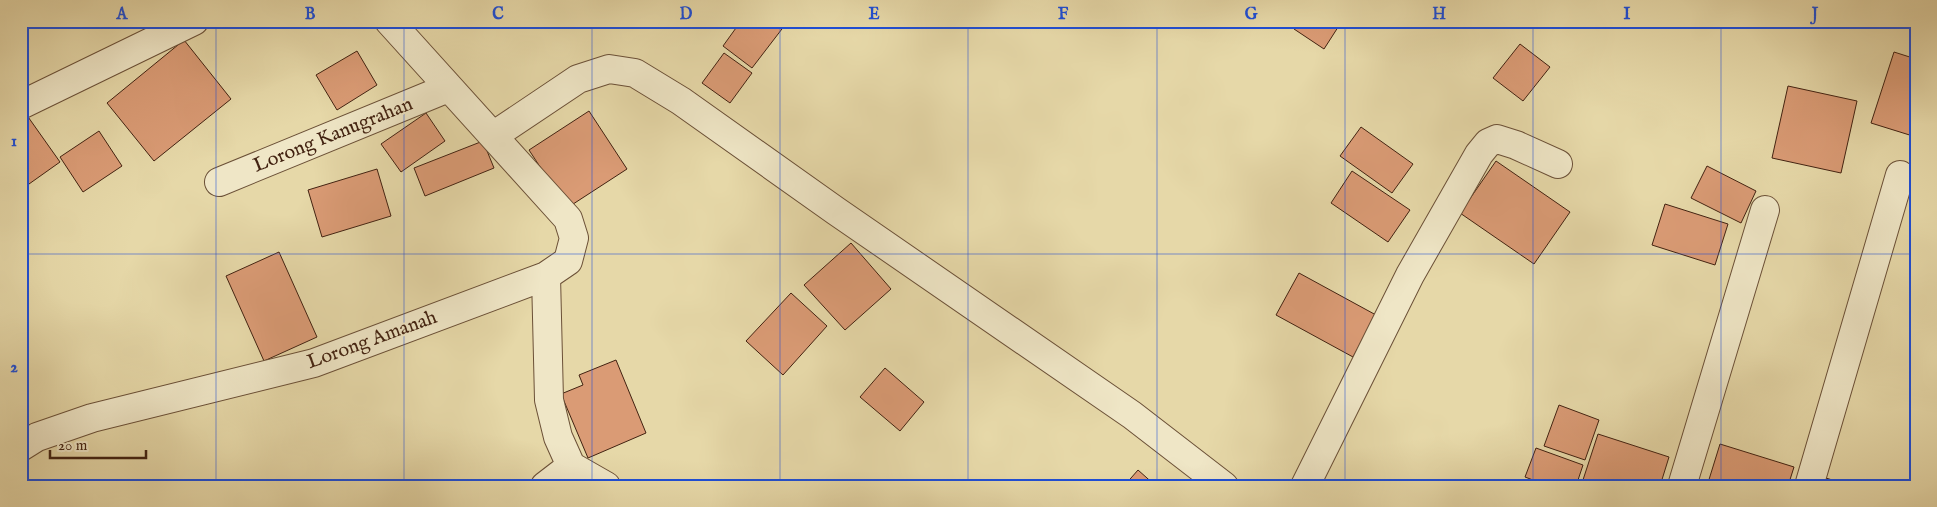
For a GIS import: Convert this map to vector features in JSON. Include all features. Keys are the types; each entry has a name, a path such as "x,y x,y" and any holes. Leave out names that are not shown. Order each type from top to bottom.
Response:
{"street":[{"path":"21,105 194,21"},
{"name":"Lorong Amanah","path":"21,447 37,437 92,418 314,363 546,276 568,261 574,238 568,219 389,21"},
{"path":"493,136 578,79 609,69 635,73 681,101 836,211 1132,415 1219,482"},
{"name":"Lorong Kanugrahan","path":"219,182 448,88"},
{"path":"1305,486 1410,276 1479,154 1488,144 1497,139 1516,145 1558,164"},
{"path":"1809,486 1900,175"},
{"path":"1682,486 1765,210"},
{"path":"546,276 549,400 558,437 571,466 606,486"},
{"path":"545,486 571,466"}],"building":[{"path":"741,21 781,21 785,25 752,68 723,46"},
{"path":"1300,21 1342,21 1324,49 1294,29"},
{"path":"184,40 231,99 154,161 107,103"},
{"path":"1520,44 1550,67 1523,101 1493,78"},
{"path":"357,51 377,85 337,110 316,75"},
{"path":"1894,52 1916,59 1916,137 1871,123"},
{"path":"724,53 752,73 730,103 702,83"},
{"path":"1788,86 1857,101 1841,173 1772,158"},
{"path":"589,111 627,169 567,208 529,150"},
{"path":"426,113 445,141 401,172 381,144"},
{"path":"26,114 60,162 29,184 21,173 21,118"},
{"path":"1361,127 1413,164 1392,193 1340,156"},
{"path":"99,131 122,166 83,192 60,157"},
{"path":"483,141 494,168 425,196 414,168"},
{"path":"1496,161 1570,212 1534,264 1460,213"},
{"path":"1707,166 1756,191 1741,223 1691,198"},
{"path":"377,169 391,216 322,237 308,190"},
{"path":"1352,171 1410,210 1388,242 1331,203"},
{"path":"1665,204 1728,224 1715,265 1652,245"},
{"path":"851,243 891,289 845,330 804,285"},
{"path":"279,252 317,337 264,361 226,276"},
{"path":"1299,273 1376,315 1353,357 1276,315"},
{"path":"791,293 827,326 783,375 746,341"},
{"path":"616,360 646,433 588,458 561,394 583,385 579,375"},
{"path":"885,368 924,402 900,431 860,397"},
{"path":"1559,405 1599,420 1585,460 1544,446"},
{"path":"1598,434 1669,457 1660,486 1581,486"},
{"path":"1720,444 1794,467 1788,486 1707,486"},
{"path":"1536,448 1583,465 1576,486 1549,486 1525,477"},
{"path":"1138,470 1156,486 1124,486"},
{"path":"1826,478 1851,486 1823,486"}]}
